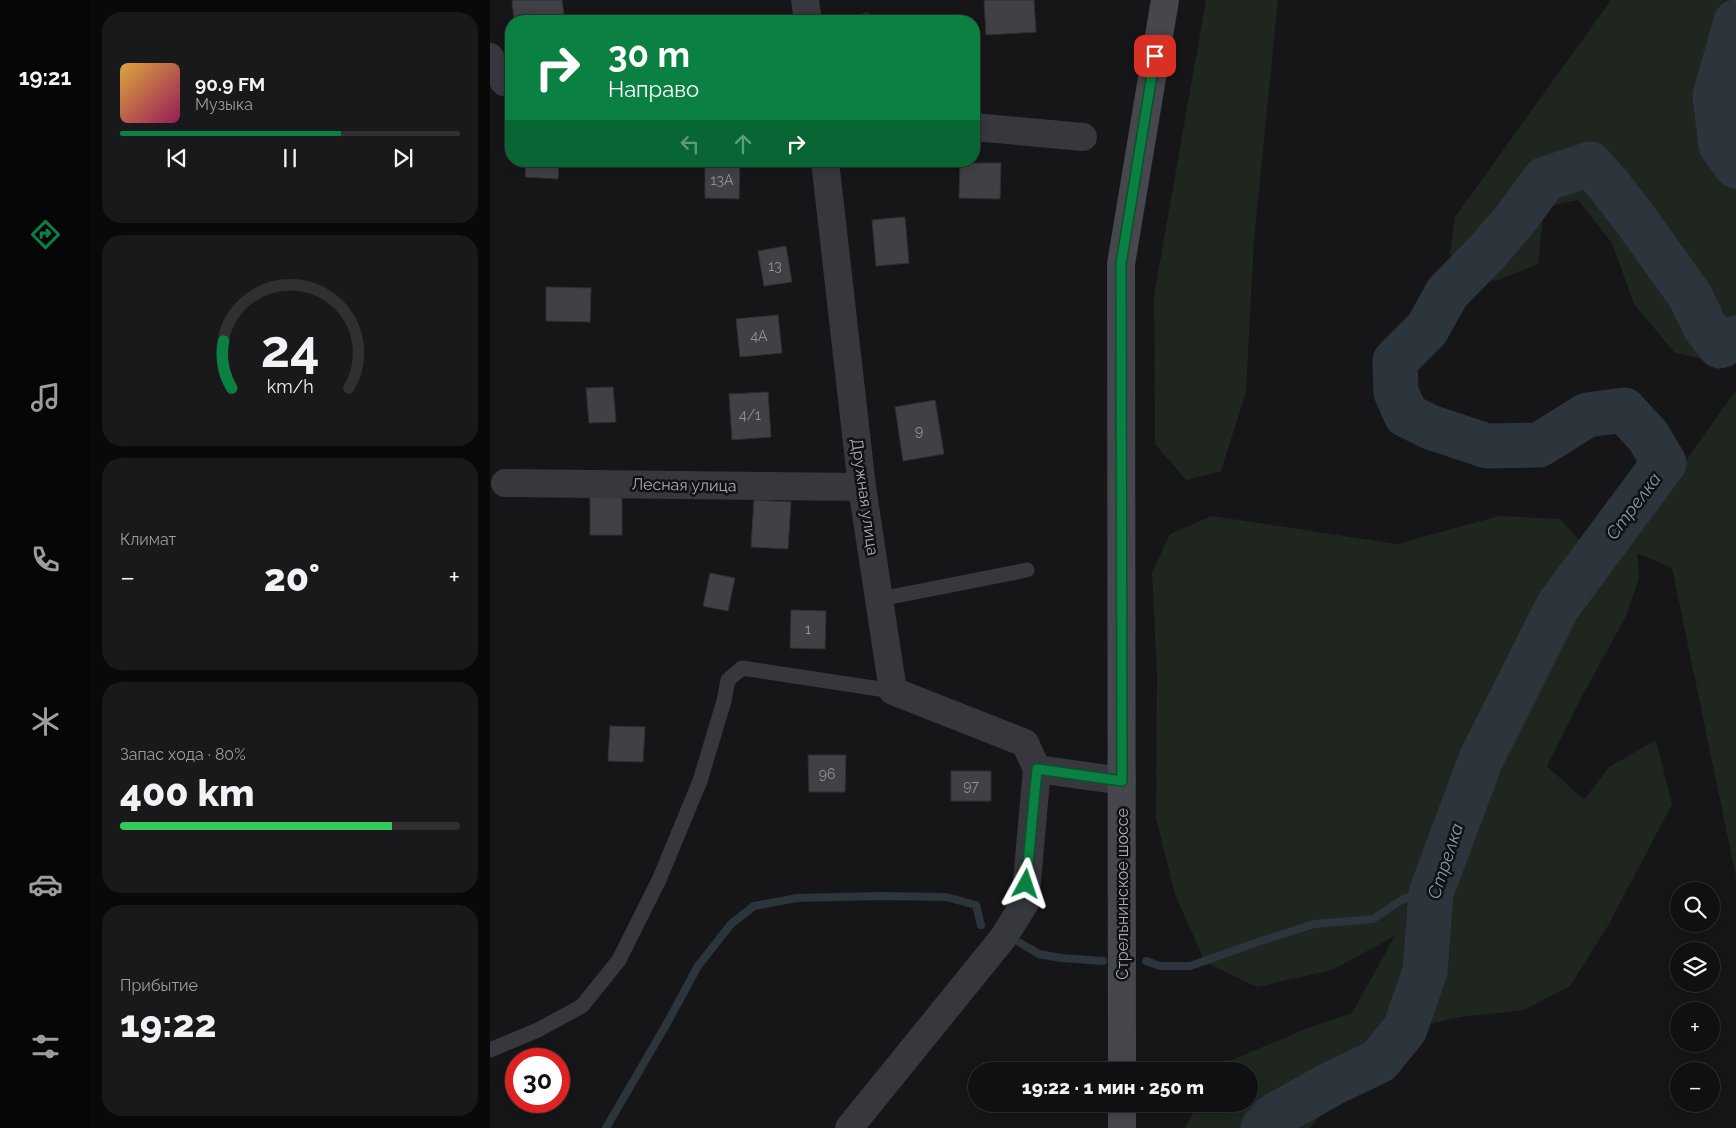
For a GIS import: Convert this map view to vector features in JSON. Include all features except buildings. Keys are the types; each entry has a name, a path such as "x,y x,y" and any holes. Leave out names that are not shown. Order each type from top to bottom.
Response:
{"main road":[{"name":"Стрельнинское шоссе","path":"1122,1062 1121,264 1165,0"},
{"path":"1122,1112 1122,1128"}],"street":[{"path":"806,0 807,15"},
{"path":"490,57 502,82"},
{"path":"980,128 1083,137"},
{"name":"Дружная улица","path":"826,167 862,487 893,692"},
{"name":"Лесная улица","path":"505,483 862,487"},
{"path":"849,1128 1003,938 1025,903 1037,769 1025,743 893,692"},
{"path":"1037,769 1122,781"}],"lane":[{"path":"880,599 1027,570"},
{"path":"490,1050 538,1030 582,1006 619,960 659,880 700,780 724,701 728,680 742,668 893,692"}],"shaded area":[{"path":"1206,0 1278,0 1254,240 1246,392 1221,471 1186,480 1155,444 1154,296"},
{"path":"1611,0 1736,0 1736,363 1731,367 1674,352 1634,304 1612,243 1578,200 1544,207 1538,264 1496,281 1462,278 1450,253 1455,217"},
{"path":"1736,390 1736,877 1672,568 1637,553 1639,578 1626,616 1579,702 1547,766 1584,800 1609,767 1656,740 1672,804 1609,924 1570,986 1524,1010 1461,1017 1424,1025 1325,1110 1310,1128 1185,1128 1194,1112 1258,1112 1258,1062 1227,1062 1308,1028 1352,1013 1395,936 1332,970 1257,987 1205,962 1175,894 1156,818 1157,675 1152,572 1170,534 1212,516 1397,544 1499,516 1560,519 1579,540 1626,497 1674,477"}],"waterway":[{"name":"Стрелка","path":"1736,22 1715,96 1721,145 1736,166"},
{"name":"Стрелка","path":"1263,1128 1272,1117 1333,1083 1379,1061 1405,1029 1425,971 1431,893 1481,759 1558,606 1664,463 1648,436 1624,410 1587,415 1539,445 1487,446 1430,427 1406,415 1396,392 1395,361 1427,329 1447,293 1488,251 1517,217 1545,179 1590,164 1635,219 1690,296 1705,327 1720,346 1736,338"},
{"path":"1146,961 1160,966 1190,966 1314,924 1373,919 1405,898 1431,893"},
{"path":"606,1128 698,966 731,924 754,906 797,898 946,897 976,905 981,925"},
{"path":"1020,943 1039,954 1061,958 1103,961"}],"route":[{"path":"1026,884 1037,769 1122,781 1121,264 1155,56"}]}
